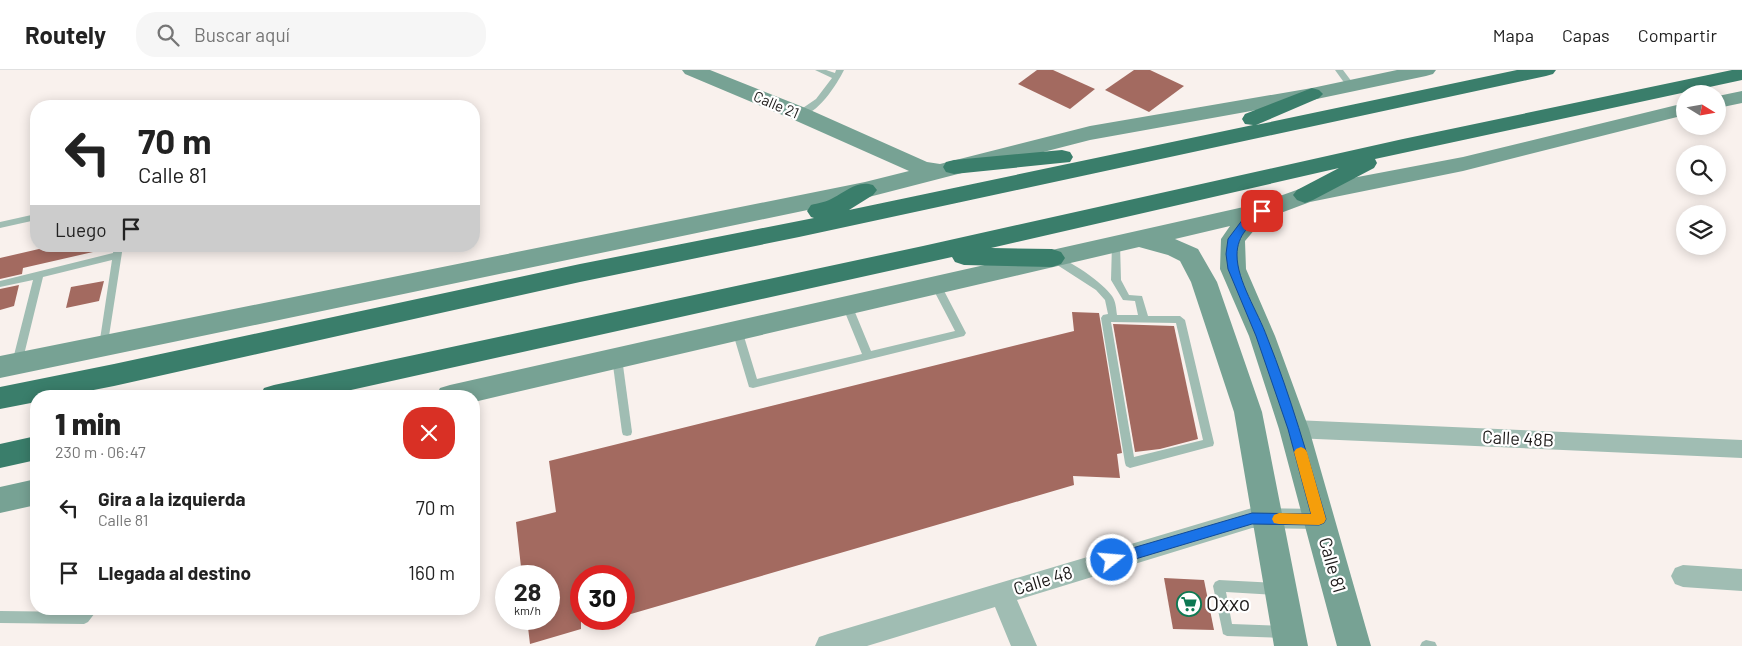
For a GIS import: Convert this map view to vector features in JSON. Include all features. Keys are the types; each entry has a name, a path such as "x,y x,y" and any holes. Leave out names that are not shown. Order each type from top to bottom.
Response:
{"highway":[{"path":"41,390 114,376 580,273 1546,70"},
{"path":"303,390 923,255 1403,146 1742,74"},
{"path":"947,169 1193,144 1312,94"},
{"path":"1305,195 1403,146"},
{"path":"726,243 734,233 840,205 865,190"},
{"path":"923,255 1052,258"},
{"path":"381,390 418,366"},
{"path":"90,390 114,376"},
{"path":"0,398 30,392"},
{"path":"0,456 30,449"}],"main road":[{"name":"Calle 21","path":"692,70 716,74 923,169 947,169"},
{"path":"9,365 865,190 1090,133 1312,94 1345,78 1426,70"},
{"path":"1726,100 1742,97"},
{"path":"476,390 1262,211 1305,195 1463,164 1676,111"},
{"path":"860,141 871,159 874,170 870,185 865,190"},
{"name":"Calle 81","path":"1262,211 1247,222 1233,239 1233,269 1262,336 1294,429 1354,646"},
{"path":"1128,241 1176,248 1189,255 1204,282 1248,412 1290,639"},
{"path":"0,500 30,493"}],"street":[{"name":"Calle 48B","path":"1294,429 1742,449"},
{"name":"Calle 48","path":"838,645 1252,518 1319,519"},
{"path":"1683,576 1742,580"},
{"path":"1002,594 1024,646"}],"lane":[{"path":"800,114 816,105 834,84 839,74 819,70"},
{"path":"0,225 30,218"},
{"path":"1128,241 1116,280 1126,298 1139,298 1144,319"},
{"path":"0,284 116,252"},
{"path":"104,346 119,252"},
{"path":"1052,258 1074,268 1101,291 1109,299 1113,318"},
{"path":"9,365 39,274"},
{"path":"737,330 753,384 961,333 936,285"},
{"path":"847,305 868,356"},
{"path":"1106,318 1113,318 1180,320 1209,443 1130,463 1106,318"},
{"path":"616,358 627,432"},
{"path":"1281,589 1219,586 1227,630 1290,639"},
{"path":"0,617 84,618 87,615"},
{"path":"1426,646 1431,646"}],"building":[{"path":"1037,70 1053,70 1095,89 1070,109 1018,84"},
{"path":"1134,70 1150,70 1184,86 1149,112 1105,90"},
{"path":"30,251 93,252 23,268 22,274 0,279 0,258"},
{"path":"104,281 99,301 66,308 71,287"},
{"path":"19,285 14,306 0,310 0,289"},
{"path":"1072,312 1099,313 1122,453 1117,454 1120,478 1073,476 1074,485 635,613 635,565 570,565 570,630 578,630 530,644 528,630 560,630 560,565 521,565 516,522 556,512 549,461 1074,331"},
{"path":"1113,324 1174,326 1198,439 1160,449 1135,452"},
{"name":"Oxxo","path":"1164,578 1204,580 1214,630 1173,629"}],"slow traffic":[{"path":"1279,519 1319,519 1301,452"}],"place":[{"name":"Oxxo","path":"1189,604"}],"route":[{"path":"1112,560 1252,518 1319,519 1294,429 1262,336 1233,269 1233,239 1247,222 1262,211"}]}
